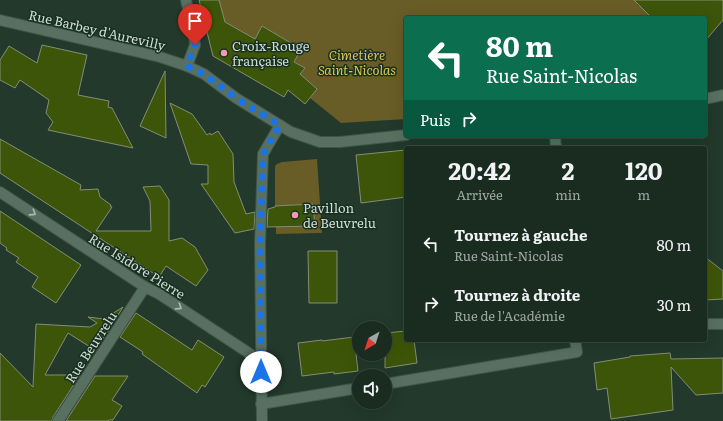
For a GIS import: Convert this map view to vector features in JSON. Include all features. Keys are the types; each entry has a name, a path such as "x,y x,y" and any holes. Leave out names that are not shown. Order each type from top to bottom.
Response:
{"street":[{"path":"186,0 195,45 187,66"},
{"name":"Rue Barbey d'Aurevilly","path":"0,20 160,58 187,66 204,74 236,98 291,132 320,142 340,142 404,135"},
{"path":"707,99 723,95"},
{"path":"262,421 260,244 263,154 280,125"},
{"name":"Rue Isidore Pierre","path":"0,192 261,361"},
{"name":"Rue Beuvrelu","path":"58,421 145,287"},
{"path":"707,324 723,324"},
{"path":"392,383 577,352 575,342"},
{"path":"262,404 352,389"}],"green space":[{"name":"Cimetière Saint-Nicolas","path":"219,0 635,0 638,2 637,4 639,6 640,5 654,16 404,16 404,119 341,123 310,98 317,89 300,74 305,68 294,62 301,49 262,26 255,39 248,35 208,38 203,16 222,12"},
{"path":"317,159 322,233 276,234 276,227 315,225 313,204 275,206 275,166 282,162"}],"building":[{"path":"199,0 219,0 225,22 255,39 262,26 301,49 294,62 305,68 300,74 317,89 305,104 288,90 284,97 213,56"},
{"path":"634,0 723,0 723,20 707,39 707,16 650,16"},
{"path":"42,45 87,55 78,95 109,101 108,107 112,108 133,148 48,130 53,122 46,113 49,100 20,80 15,88 0,80 0,60 9,46 37,63"},
{"path":"165,71 166,138 140,126"},
{"path":"170,103 192,114 207,135 210,133 211,135 218,131 233,154 234,182 246,214 255,212 254,229 235,233 201,184 208,184 208,165 191,164"},
{"path":"0,139 81,185 80,190 98,189 100,197 112,207 96,231 151,231 150,201 143,187 160,186 169,200 169,241 182,238 195,247 208,270 196,286 166,266 159,277 0,173"},
{"path":"404,150 404,197 361,203 356,155"},
{"name":"Pavillon de Beuvrelu","path":"313,204 315,226 267,227 268,209 275,206"},
{"path":"0,211 81,265 56,303 32,287 38,277 16,262 19,258 6,250 7,248 0,243"},
{"path":"308,251 337,251 337,303 309,303"},
{"path":"707,259 723,271 723,299 707,300"},
{"path":"123,307 95,350 68,333 45,375 80,375 53,417 52,421 0,421 0,353 33,387 36,324 90,327 97,323 88,317 104,319"},
{"path":"136,313 192,350 198,340 224,357 205,387 202,385 197,393 142,354 143,352 120,337"},
{"path":"404,331 404,342 414,342 417,363 385,368 385,361 392,361 392,332"},
{"path":"352,337 352,361 357,361 358,369 352,369 352,372 334,374 334,372 302,376 298,343"},
{"path":"670,353 671,359 723,358 723,393 696,395 671,367 673,410 611,419 607,388 597,390 594,363 630,356"},
{"path":"95,376 128,376 112,400 122,406 113,420 66,421"}],"place":[{"name":"Croix-Rouge française","path":"224,53"},
{"name":"Pavillon de Beuvrelu","path":"295,215"}],"route":[{"path":"195,45 187,66 204,74 236,98 280,125 263,154 260,244 261,372"}]}
